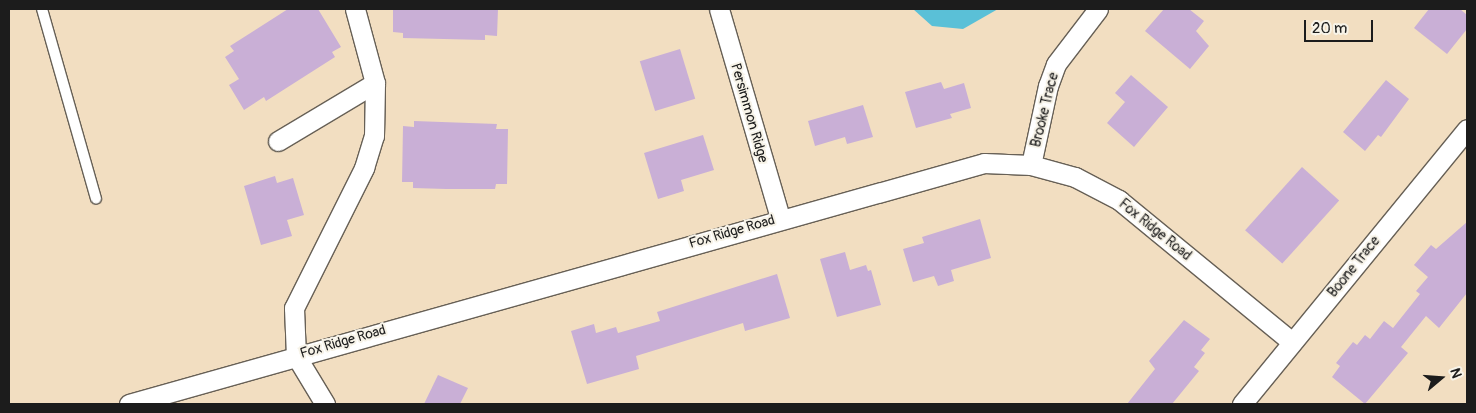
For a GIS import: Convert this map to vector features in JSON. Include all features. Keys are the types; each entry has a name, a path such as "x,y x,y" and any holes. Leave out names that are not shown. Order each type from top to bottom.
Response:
{"street":[{"path":"325,404 296,356 294,308 364,168 374,136 375,83 355,9"},
{"name":"Persimmon Ridge","path":"719,9 780,218"},
{"name":"Brooke Trace","path":"1031,165 1048,86 1056,64 1098,9"},
{"path":"278,141 375,83"},
{"name":"Boone Trace","path":"1242,404 1467,129"},
{"name":"Fox Ridge Road","path":"129,404 780,218 984,163 1031,165 1075,177 1119,200 1292,342"}],"lane":[{"path":"42,9 96,198"}],"water":[{"path":"913,9 998,9 963,29 932,26"}],"building":[{"path":"288,9 318,9 341,47 332,52 335,57 266,101 264,97 244,110 229,85 239,79 225,57 234,51 230,46"},
{"path":"393,9 498,9 497,36 485,35 485,40 403,38 403,33 393,32"},
{"path":"1164,9 1189,9 1204,21 1196,31 1209,46 1190,69 1145,31"},
{"path":"1429,9 1460,9 1467,15 1467,29 1447,54 1414,28"},
{"path":"680,49 695,99 655,111 640,61"},
{"path":"1131,75 1168,107 1134,147 1107,123 1125,102 1115,93"},
{"path":"1386,80 1409,99 1381,137 1378,135 1365,151 1343,132"},
{"path":"941,82 944,89 964,83 971,108 950,114 952,118 916,128 905,92"},
{"path":"863,105 873,137 847,144 845,137 815,146 808,121"},
{"path":"414,121 497,124 496,129 508,129 507,184 496,184 495,189 446,189 413,188 413,182 402,182 403,126 414,127"},
{"path":"703,135 714,170 681,180 684,191 658,199 644,153"},
{"path":"1302,167 1339,200 1282,264 1245,230"},
{"path":"275,176 277,183 293,178 304,215 287,220 292,236 261,245 244,186"},
{"path":"980,219 991,258 951,270 954,281 938,286 934,276 913,282 903,249 924,243 922,237"},
{"path":"1467,222 1467,293 1439,328 1426,316 1401,347 1408,353 1365,404 1332,377 1340,366 1336,363 1353,342 1357,345 1365,335 1370,339 1384,321 1393,328 1420,294 1416,291 1428,277 1414,265 1431,245 1436,249"},
{"path":"845,252 850,270 866,265 868,271 871,270 881,305 837,317 820,259"},
{"path":"777,274 790,318 745,331 743,323 636,356 639,369 587,384 571,331 594,324 596,333 616,327 618,333 660,321 657,312"},
{"path":"1184,320 1210,339 1201,350 1205,353 1194,367 1199,371 1172,404 1127,404 1155,369 1149,361"},
{"path":"438,375 468,388 460,404 424,404"}]}
